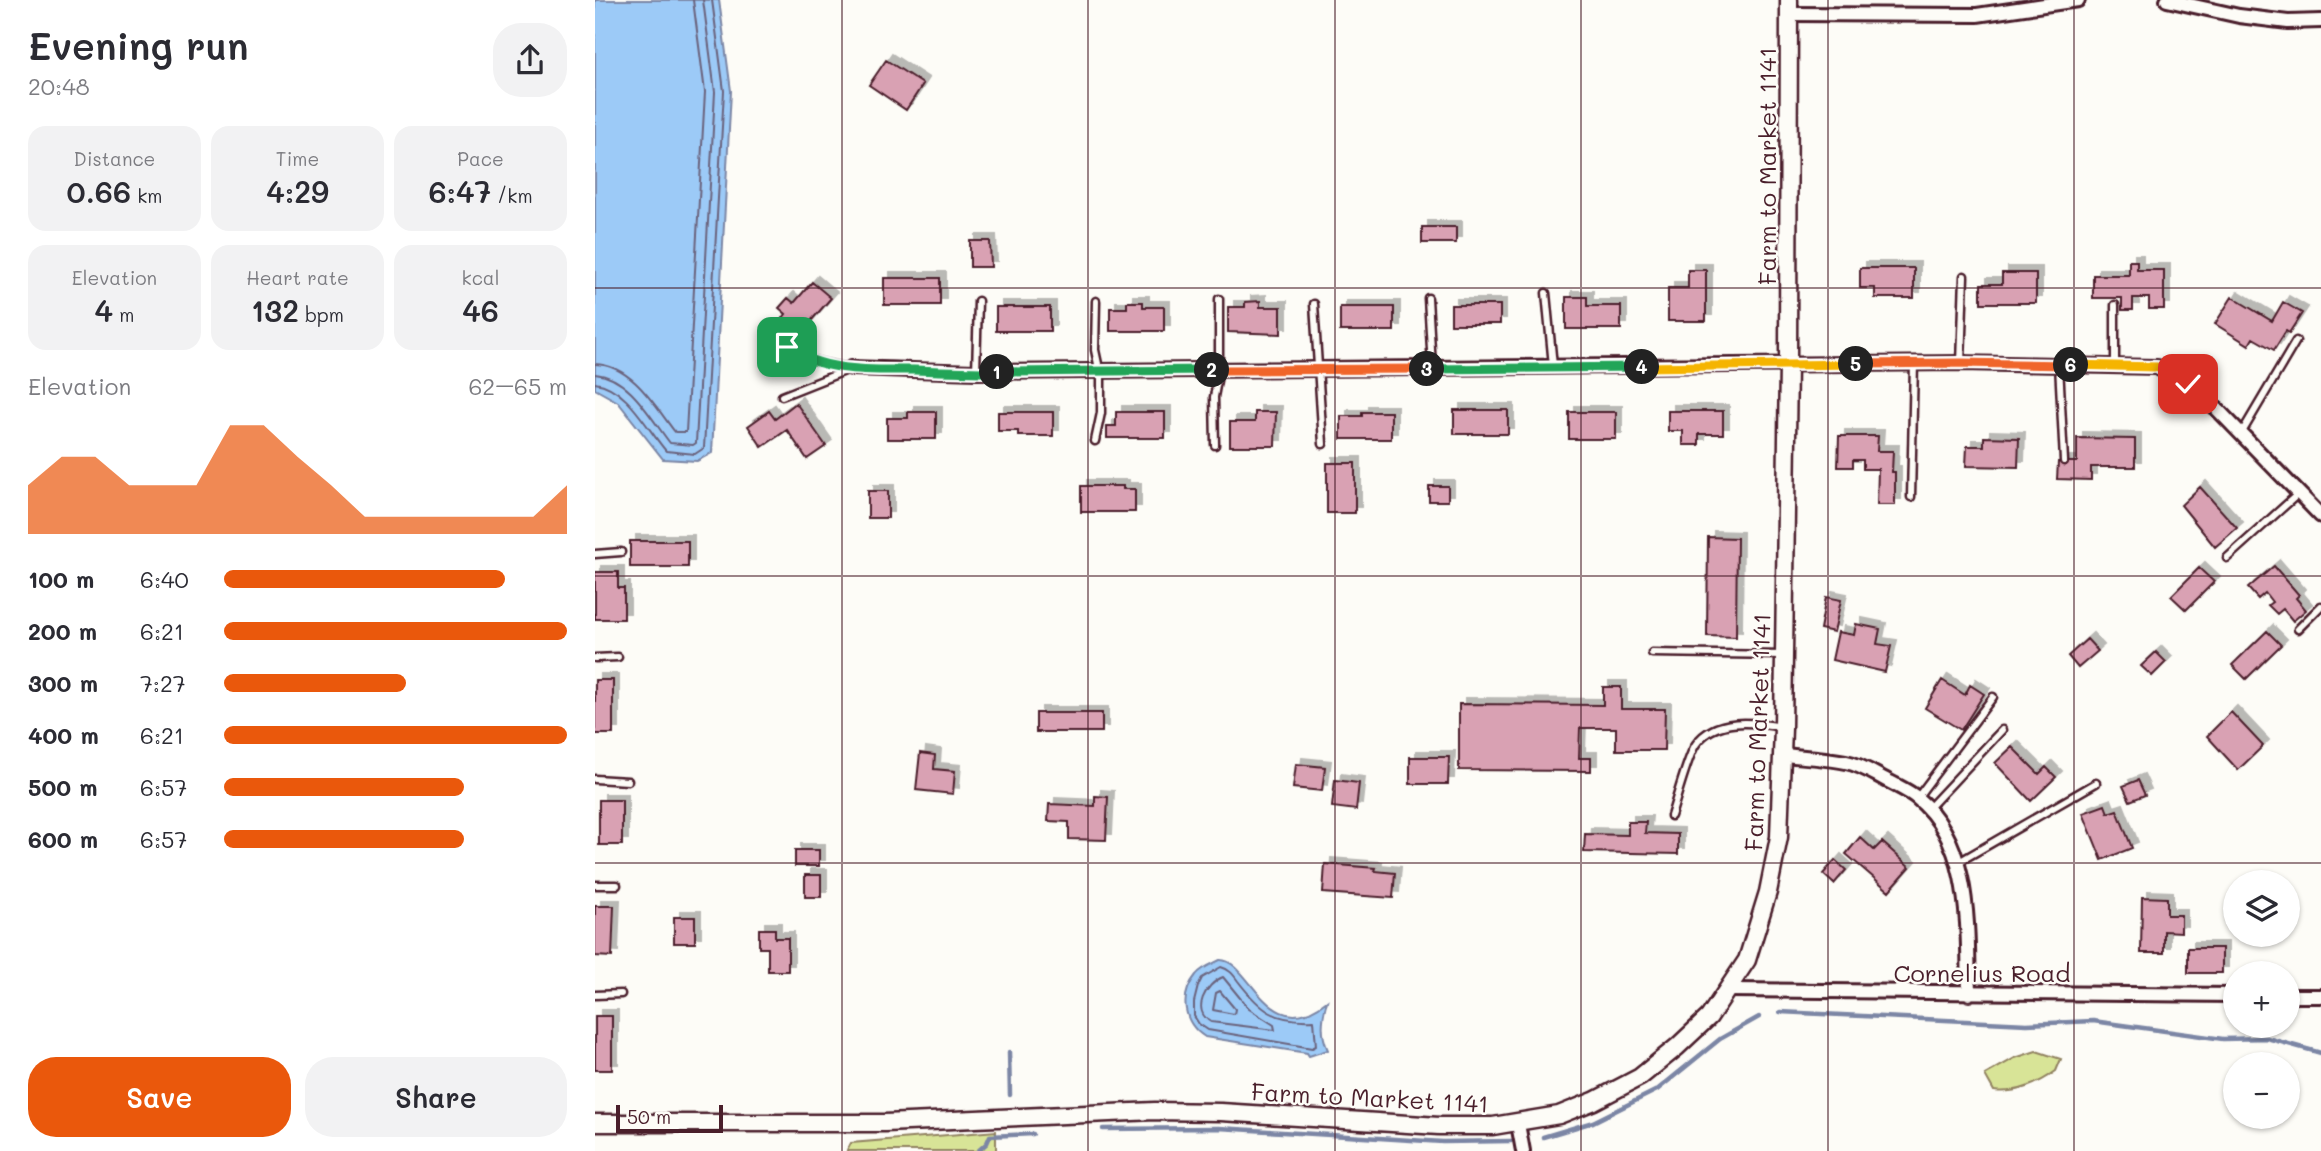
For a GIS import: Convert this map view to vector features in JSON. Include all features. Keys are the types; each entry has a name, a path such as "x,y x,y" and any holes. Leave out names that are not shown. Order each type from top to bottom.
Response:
{"street":[{"path":"1789,7 1977,15 2078,0"},
{"path":"2167,0 2239,16 2288,22 2321,21"},
{"name":"Farm to Market 1141","path":"595,1123 885,1123 1155,1111 1221,1112 1439,1126 1493,1126 1518,1124 1559,1115 1594,1101 1640,1077 1677,1047 1709,1017 1747,960 1768,892 1779,837 1783,755 1788,365 1789,7"},
{"path":"851,368 976,372 1914,363 2157,367 2169,371 2217,409 2321,516"},
{"path":"1783,755 1848,762 1868,770 1917,798 1942,828 1955,853 1957,863 1966,922 1969,994"},
{"name":"Cornelius Road","path":"1728,990 2223,995"},
{"path":"2300,996 2321,996"},
{"path":"1518,1124 1523,1151"}],"lane":[{"path":"1961,363 1965,276"},
{"path":"1546,293 1553,368"},
{"path":"1428,298 1432,369"},
{"path":"1215,444 1214,397 1219,370 1219,299"},
{"path":"976,372 978,301"},
{"path":"1095,441 1101,413 1101,378 1095,350 1096,301"},
{"path":"1314,304 1323,444"},
{"path":"2115,305 2115,366"},
{"path":"773,335 798,356 851,368"},
{"path":"2241,434 2296,341"},
{"path":"1911,497 1914,363"},
{"path":"2059,365 2064,461"},
{"path":"782,396 851,368"},
{"path":"2227,558 2299,493"},
{"path":"595,554 621,552"},
{"path":"2298,629 2321,606"},
{"path":"1652,653 1784,655"},
{"path":"595,658 618,657"},
{"path":"1917,798 1993,697"},
{"path":"1671,816 1695,745 1712,730 1730,724 1758,723 1783,728"},
{"path":"1927,810 2002,730"},
{"path":"595,779 628,781"},
{"path":"1957,863 2097,783"},
{"path":"595,884 617,885"},
{"path":"595,995 621,994"}],"green space":[{"path":"2036,1051 2061,1059 2056,1071 2027,1087 1994,1091 1985,1075 2015,1058"},
{"path":"996,1131 996,1151 847,1151 851,1143"}],"water":[{"path":"595,0 719,0 731,91 712,453 697,461 663,459 618,402 595,389"},
{"path":"1220,960 1231,963 1275,1009 1290,1015 1307,1013 1327,1001 1323,1026 1328,1050 1309,1056 1307,1053 1205,1037 1188,1017 1187,992 1198,973"}],"building":[{"path":"886,60 923,84 906,110 869,85"},
{"path":"1422,227 1456,227 1456,243 1422,243"},
{"path":"970,241 990,241 991,267 970,267"},
{"path":"2129,261 2137,261 2137,270 2164,270 2164,309 2149,309 2149,298 2133,298 2133,310 2122,310 2122,298 2093,298 2093,275 2129,275"},
{"path":"1860,268 1914,268 1914,298 1875,298 1875,288 1860,288"},
{"path":"1688,270 1706,270 1706,321 1668,321 1668,288 1688,288"},
{"path":"2002,273 2036,273 2036,303 1981,303 1981,284 2002,284"},
{"path":"884,278 940,278 940,305 884,305"},
{"path":"812,282 831,298 797,337 780,322 786,314 779,308 788,298 794,303"},
{"path":"1566,297 1587,297 1587,306 1621,306 1621,329 1566,329"},
{"path":"2232,297 2272,321 2283,302 2302,313 2274,350 2253,338 2249,345 2215,324"},
{"path":"1260,301 1260,307 1281,307 1281,334 1228,332 1228,307 1245,307 1245,302"},
{"path":"1127,302 1143,302 1143,307 1164,307 1164,331 1110,331 1110,308 1127,308"},
{"path":"1451,305 1500,305 1500,324 1451,324"},
{"path":"996,307 1050,307 1050,331 996,331"},
{"path":"1340,307 1394,307 1394,331 1340,331"},
{"path":"796,403 826,446 807,459 787,430 762,447 748,426 769,411 775,419"},
{"path":"1454,410 1508,410 1508,434 1454,434"},
{"path":"1668,411 1723,411 1723,434 1699,434 1699,445 1683,445 1683,431 1668,431"},
{"path":"908,412 936,412 936,439 887,439 887,418 908,418"},
{"path":"998,412 1053,412 1053,436 1018,436 1018,431 998,431"},
{"path":"1116,412 1165,412 1165,438 1107,438 1107,426 1116,426"},
{"path":"1255,412 1276,412 1275,446 1230,446 1230,422 1255,422"},
{"path":"1362,412 1391,412 1391,439 1341,439 1341,416 1362,416"},
{"path":"1569,412 1616,412 1616,439 1569,439"},
{"path":"1839,436 1878,436 1877,451 1893,451 1895,505 1877,505 1878,469 1863,469 1863,460 1853,460 1853,467 1838,467"},
{"path":"1984,437 2019,438 2018,467 1966,466 1967,446 1984,446"},
{"path":"2077,438 2135,439 2135,467 2091,467 2091,480 2057,479 2058,462 2077,462"},
{"path":"1327,463 1355,463 1355,513 1327,513"},
{"path":"1081,486 1123,486 1123,489 1135,489 1135,512 1081,512"},
{"path":"1429,486 1448,486 1448,501 1429,501"},
{"path":"2200,487 2237,528 2215,547 2181,505"},
{"path":"868,491 888,491 888,518 868,518"},
{"path":"1708,537 1737,538 1736,637 1707,636"},
{"path":"630,541 688,541 688,567 630,567"},
{"path":"2274,566 2299,595 2296,598 2306,610 2293,621 2283,609 2277,614 2268,605 2272,602 2265,593 2258,599 2248,588"},
{"path":"2199,568 2214,582 2186,610 2171,596"},
{"path":"595,572 618,572 618,588 624,588 624,619 595,619"},
{"path":"1826,597 1841,600 1834,632 1820,629"},
{"path":"1856,624 1880,629 1877,644 1891,646 1885,672 1832,660 1838,632 1854,635"},
{"path":"2267,631 2281,645 2246,679 2232,665"},
{"path":"2087,639 2098,651 2078,668 2068,656"},
{"path":"2156,652 2166,662 2152,676 2141,666"},
{"path":"595,680 613,680 613,734 595,734"},
{"path":"1942,680 1965,695 1970,685 1984,694 1961,730 1925,708"},
{"path":"1603,687 1621,687 1621,709 1665,709 1664,750 1616,750 1616,728 1580,728 1579,758 1591,758 1591,771 1459,770 1459,704 1603,705"},
{"path":"2231,712 2263,746 2238,770 2207,736"},
{"path":"1036,713 1102,713 1102,732 1036,732"},
{"path":"2012,747 2039,774 2046,767 2056,777 2031,801 1995,763"},
{"path":"920,753 935,755 934,769 955,771 953,794 916,790"},
{"path":"1410,757 1449,757 1448,784 1410,784"},
{"path":"1296,764 1325,767 1322,791 1293,788"},
{"path":"1335,780 1359,783 1356,810 1332,807"},
{"path":"2138,780 2145,795 2130,801 2123,786"},
{"path":"1095,796 1108,797 1106,840 1069,839 1069,822 1048,821 1049,804 1095,806"},
{"path":"599,800 622,800 622,845 599,845"},
{"path":"2105,805 2108,813 2117,810 2132,848 2102,860 2083,813"},
{"path":"1628,822 1646,822 1645,833 1678,834 1678,854 1584,852 1585,834 1628,835"},
{"path":"1860,837 1874,850 1882,842 1910,867 1889,891 1846,854"},
{"path":"795,850 819,850 819,866 795,866"},
{"path":"1835,860 1846,870 1834,884 1823,874"},
{"path":"1325,864 1376,868 1375,871 1395,873 1393,898 1323,893"},
{"path":"805,875 821,875 821,897 805,897"},
{"path":"2142,897 2167,898 2167,915 2181,915 2181,932 2164,931 2164,953 2141,953"},
{"path":"595,906 614,906 612,957 595,956"},
{"path":"674,917 695,917 695,943 674,943"},
{"path":"759,929 775,929 775,938 788,938 788,971 768,971 768,948 759,948"},
{"path":"2188,948 2222,948 2222,973 2188,973"},
{"path":"595,1016 612,1016 612,1070 595,1070"}],"waterway":[{"path":"1780,1012 2027,1024 2093,1021 2223,1039 2267,1038 2321,1053"},
{"path":"1543,1137 1593,1122 1657,1090 1720,1039 1759,1017"},
{"path":"1009,1052 1010,1095"},
{"path":"1103,1129 1219,1128 1443,1142 1511,1141"},
{"path":"978,1151 990,1136 1033,1134"}],"route":[{"path":"787,347 798,356 851,368 976,372 1961,363 2140,365 2169,371 2188,384"}]}
